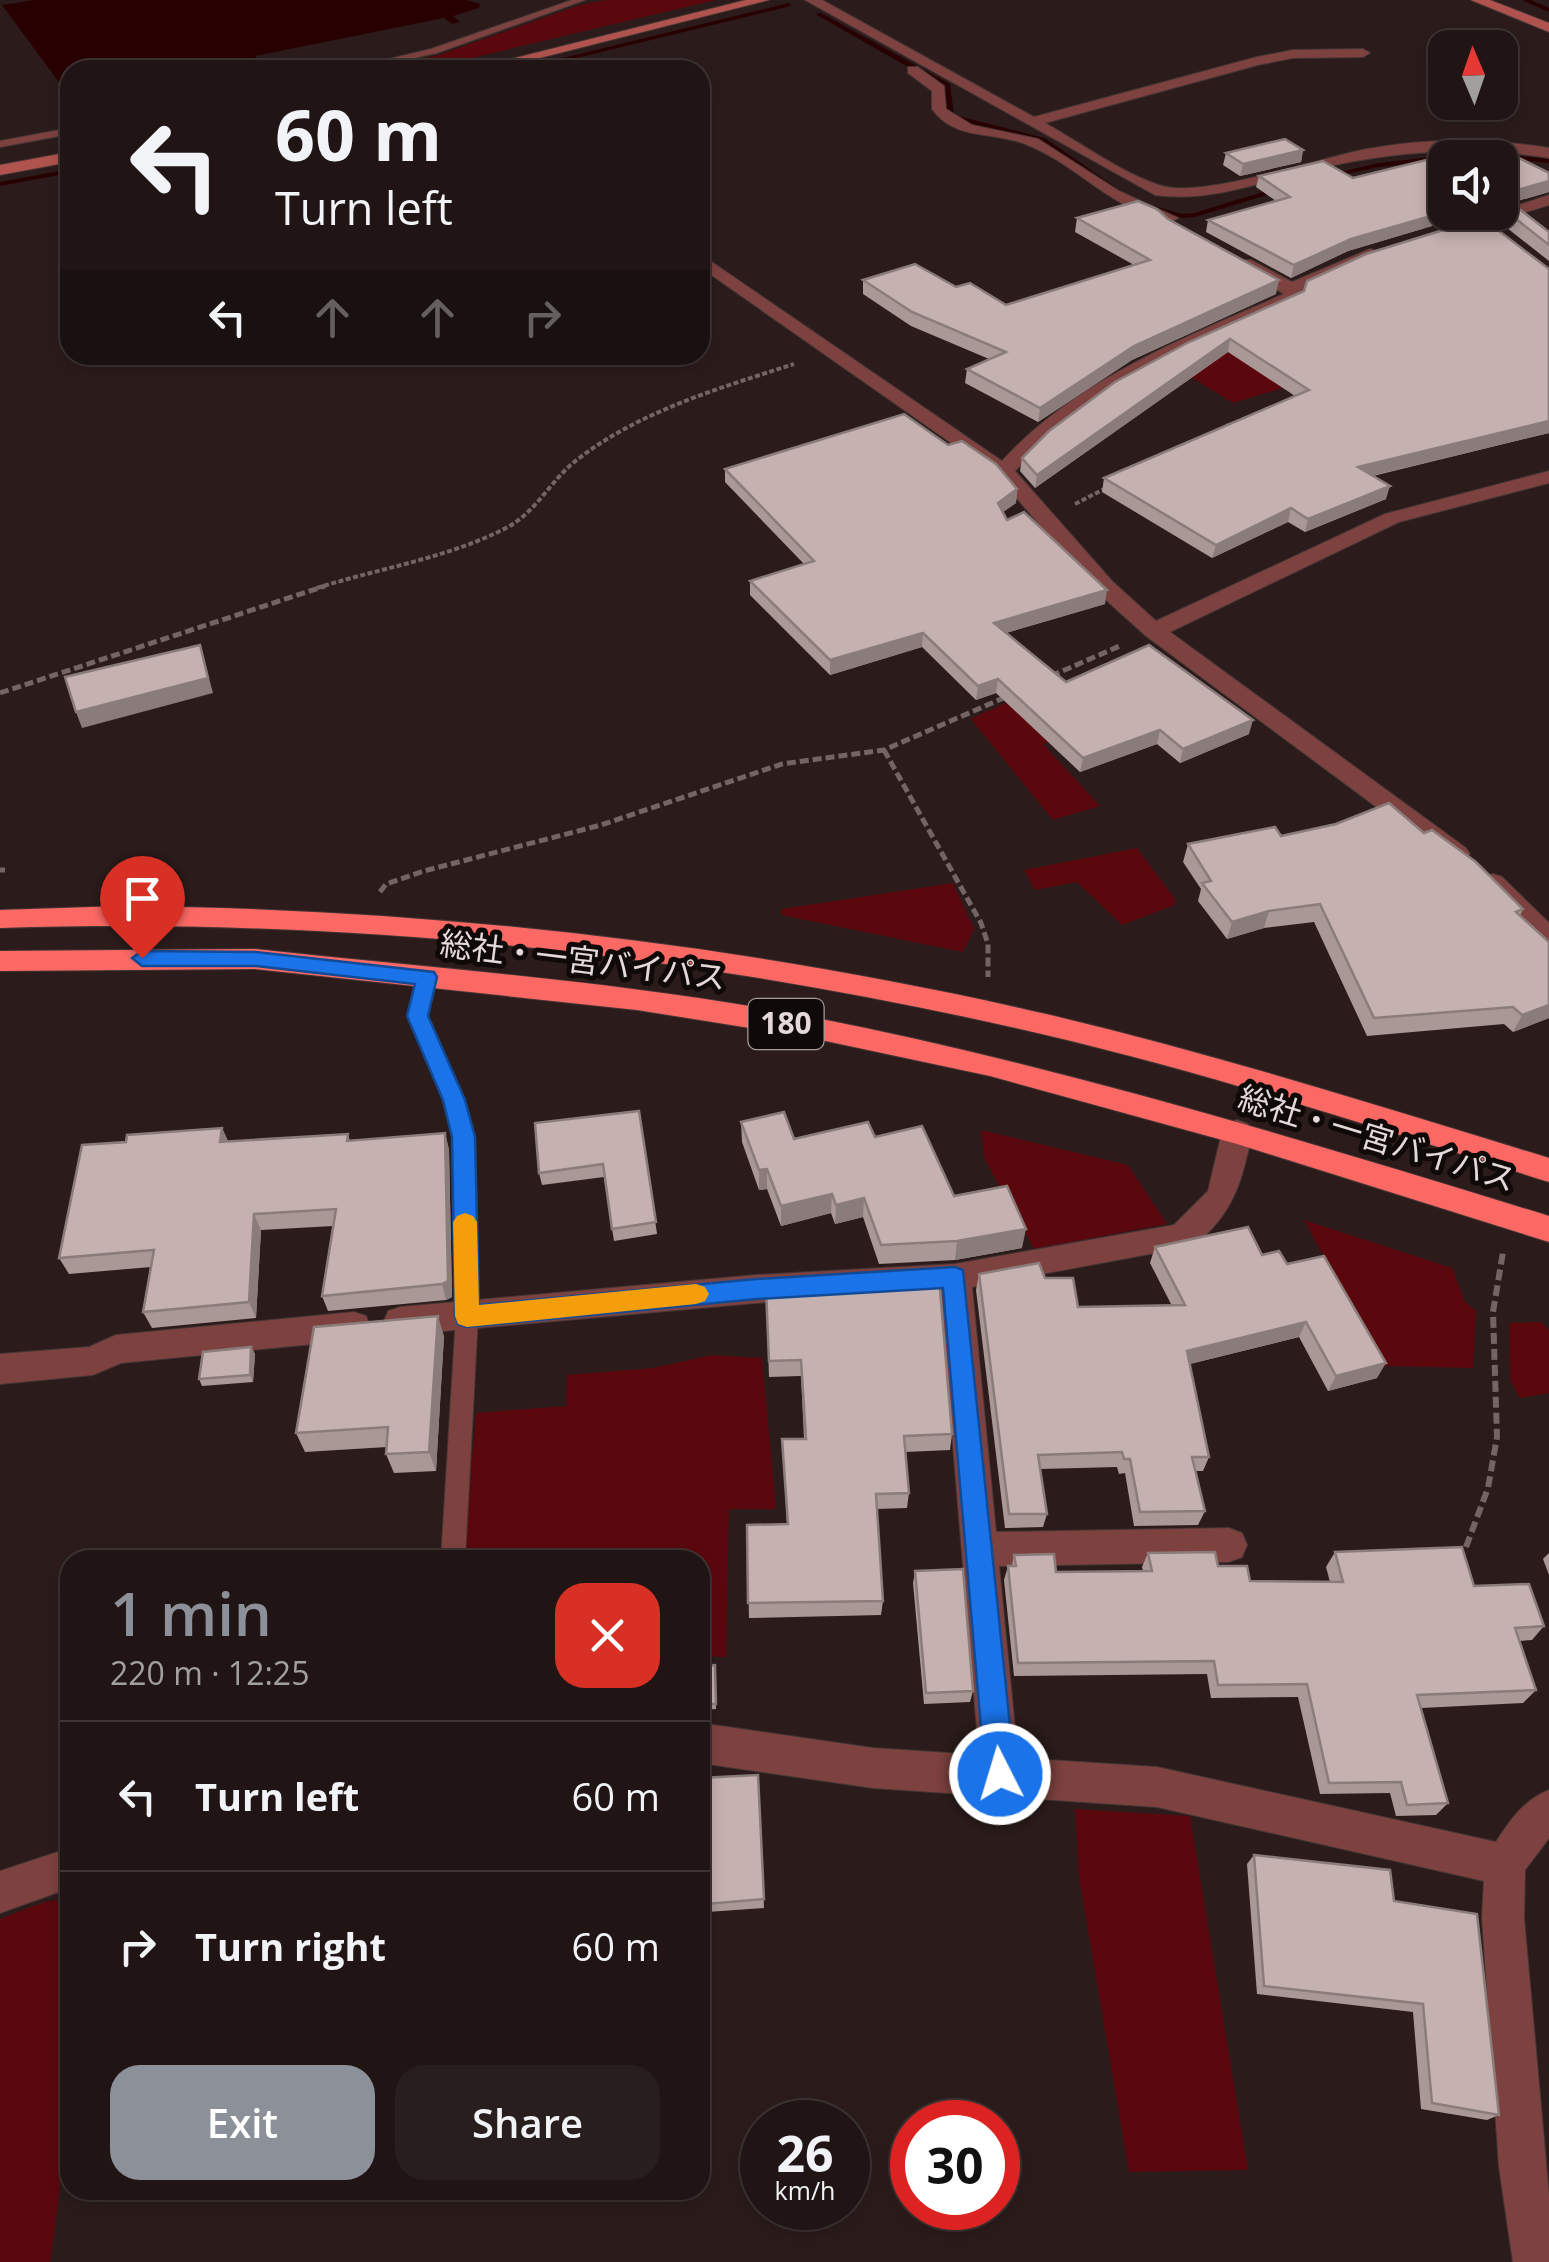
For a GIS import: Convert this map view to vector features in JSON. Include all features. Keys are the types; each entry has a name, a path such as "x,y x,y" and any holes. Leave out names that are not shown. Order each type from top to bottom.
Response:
{"highway":[{"name":"総社・一宮バイパス","path":"0,918 266,915 358,920 646,950 980,1010 1248,1078 1549,1170"},
{"name":"総社・一宮バイパス","path":"0,961 256,959 636,1000 807,1027 990,1065 1237,1132 1549,1229"}],"street":[{"path":"515,60 762,0"},
{"path":"1478,0 1549,28"},
{"path":"817,3 809,11 941,81 1031,122 1154,190 1169,209 1174,225 1191,234"},
{"path":"1031,122 1257,60 1324,52 1364,53"},
{"path":"941,81 938,109 951,122 1031,141 1112,197 1169,209 1189,195 1367,154 1480,146 1549,154"},
{"path":"0,170 60,159"},
{"path":"1428,237 1490,226 1549,200"},
{"path":"1291,288 1392,248"},
{"path":"1004,472 1016,455 1054,424 1141,367 1293,296 1291,288 1224,252"},
{"path":"710,265 828,352 1004,472 1104,586 1154,631 1480,871 1549,939"},
{"path":"1154,631 1392,518 1549,477"},
{"path":"0,1370 93,1361 116,1349 740,1290 955,1277 1182,1237 1210,1218 1221,1198 1237,1132"},
{"path":"955,1277 1000,1774"},
{"path":"980,1549 1229,1545"},
{"path":"710,1744 874,1768 1157,1787 1505,1865"},
{"path":"1536,2262 1519,2129 1504,1918 1505,1865 1525,1833 1549,1810"},
{"path":"0,1892 60,1871"}],"lane":[{"path":"391,60 434,50 581,0"},
{"path":"0,144 60,133"},
{"path":"427,977 418,1016 454,1100 463,1137 467,1316 454,1550"}],"path":[{"path":"0,693 327,585 466,546 510,526 533,510 561,473 579,458 655,415 690,397 828,352"},
{"path":"1224,427 1242,418 1265,418"},
{"path":"1047,518 1118,482"},
{"path":"1046,679 1154,631"},
{"path":"358,920 386,884 424,870 601,825 782,764 884,750 1010,694"},
{"path":"884,750 981,923 989,972 980,1010"},
{"path":"1466,1547 1488,1488 1496,1437 1493,1312 1508,1216"}],"shaded area":[{"path":"34,0 467,0 480,4 479,8 453,16 460,22 452,24 444,18 255,56 259,60 60,60 60,83 2,5"},
{"path":"606,0 716,0 463,60 417,60 439,55 580,5"},
{"path":"1235,332 1313,379 1233,403 1165,361"},
{"path":"1037,688 1087,730 1043,744 1100,806 1053,820 971,719"},
{"path":"1137,848 1175,899 1175,905 1122,925 1077,882 1035,890 1024,870"},
{"path":"953,883 974,929 963,952 781,915 782,909"},
{"path":"981,1130 1128,1165 1167,1224 1034,1249 985,1160"},
{"path":"1304,1220 1452,1268 1465,1302 1476,1311 1473,1368 1383,1366"},
{"path":"1542,1322 1549,1331 1549,1393 1520,1398 1510,1379 1509,1323"},
{"path":"712,1355 762,1358 776,1509 729,1509 726,1657 710,1656 710,1550 465,1550 476,1413 566,1406 567,1375 653,1368"},
{"path":"1075,1809 1190,1816 1248,2170 1129,2172 1079,1877"},
{"path":"60,1900 60,2177 56,2217 50,2262 0,2262 0,1919"}],"building":[{"path":"1285,139 1303,150 1243,164 1226,153"},
{"path":"1518,158 1549,173 1549,181 1518,190"},
{"path":"1428,160 1428,217 1351,239 1294,265 1208,220 1290,197 1259,176 1323,161 1353,178"},
{"path":"1138,201 1279,280 1134,346 1040,408 967,369 1006,352 912,312 863,280 915,264 956,287 970,283 1006,305 1150,260 1077,218"},
{"path":"1518,208 1549,232 1549,245 1518,220"},
{"path":"1443,230 1498,230 1549,269 1549,421 1358,467 1390,486 1308,519 1291,508 1216,545 1104,478 1309,390 1230,339 1037,475 1022,458 1049,431 1115,382 1189,342 1304,291 1307,281 1366,254"},
{"path":"904,414 948,445 962,441 996,464 1017,489 998,503 1007,520 1024,512 1107,590 994,623 1066,682 1149,645 1253,720 1183,749 1160,730 1083,758 998,679 978,686 923,633 830,660 750,581 814,561 725,469"},
{"path":"200,645 208,678 76,712 65,677"},
{"path":"1389,803 1424,833 1432,830 1476,862 1523,909 1516,912 1549,942 1549,1005 1522,1015 1513,1007 1374,1018 1320,904 1269,911 1232,922 1202,883 1211,881 1188,844 1275,827 1281,836 1336,824"},
{"path":"639,1111 656,1222 612,1229 603,1164 539,1173 535,1123"},
{"path":"784,1112 794,1139 868,1122 875,1137 922,1126 954,1196 1007,1186 1026,1229 957,1241 881,1245 864,1198 836,1205 832,1194 781,1206 767,1169 759,1170 741,1122"},
{"path":"222,1128 220,1142 348,1134 347,1141 445,1133 448,1281 322,1296 336,1209 254,1214 249,1302 143,1312 154,1250 59,1258 82,1145 126,1142 127,1135"},
{"path":"1248,1227 1262,1255 1279,1251 1287,1264 1324,1256 1386,1363 1336,1376 1306,1322 1187,1351 1209,1457 1192,1457 1205,1511 1140,1512 1130,1459 1124,1459 1122,1452 1038,1455 1047,1514 1009,1514 979,1274 1039,1263 1045,1278 1073,1278 1078,1307 1185,1305 1155,1247"},
{"path":"939,1278 952,1434 904,1436 909,1493 876,1494 883,1601 748,1603 747,1525 788,1524 782,1439 806,1439 801,1360 769,1361 766,1289"},
{"path":"438,1316 429,1452 386,1454 388,1427 296,1433 314,1327"},
{"path":"251,1347 250,1375 199,1379 203,1352"},
{"path":"1462,1547 1474,1586 1529,1584 1544,1626 1515,1628 1536,1690 1417,1695 1448,1803 1407,1805 1401,1782 1329,1783 1307,1684 1218,1685 1214,1661 1018,1663 1008,1566 1016,1566 1014,1555 1054,1554 1056,1572 1152,1571 1148,1553 1215,1552 1218,1566 1247,1566 1250,1581 1343,1582 1335,1552"},
{"path":"963,1569 973,1691 926,1693 915,1571"},
{"path":"710,1665 715,1665 716,1704 710,1704"},
{"path":"758,1775 764,1899 710,1904 710,1777"},
{"path":"1254,1855 1390,1870 1394,1901 1477,1914 1499,2115 1432,2103 1423,2004 1264,1986"}],"waterway":[{"path":"1525,0 1549,10"},
{"path":"560,60 789,5"},
{"path":"819,14 947,86 950,116 1042,140 1111,187"},
{"path":"1518,158 1549,161"},
{"path":"1327,176 1428,159"},
{"path":"0,184 60,173"},
{"path":"1144,205 1182,216 1195,215 1286,188"}],"slow traffic":[{"path":"465,1222 467,1316 696,1294"}],"route":[{"path":"142,958 256,959 427,977 418,1016 454,1100 463,1137 467,1316 756,1289 955,1277 1000,1774"}]}
